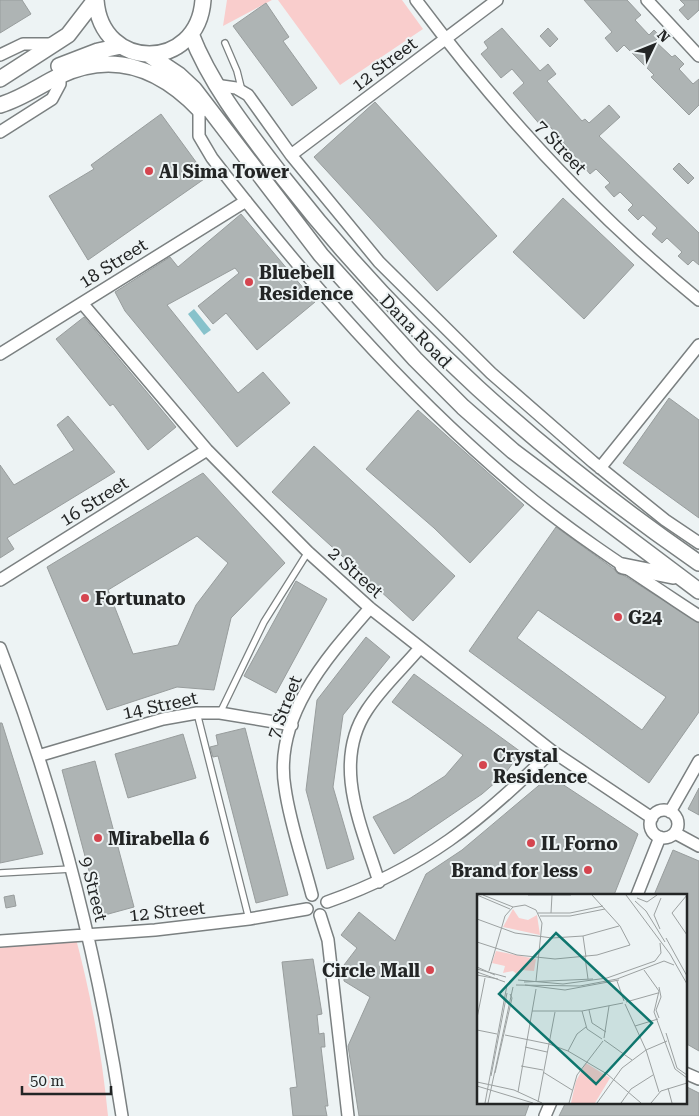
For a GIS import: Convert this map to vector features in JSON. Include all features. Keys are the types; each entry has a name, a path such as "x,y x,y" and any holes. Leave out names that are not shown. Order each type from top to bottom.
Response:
{"street":[{"path":"0,79 56,44 79,24 95,0"},
{"path":"95,0 100,20 105,30 121,46 139,54 172,50 191,34 198,23 203,0"},
{"name":"7 Street","path":"416,0 446,40 533,144 627,238 699,300"},
{"name":"12 Street","path":"291,155 497,0"},
{"path":"647,0 699,56"},
{"name":"Dana Road","path":"191,34 202,61 215,85 311,213 428,343 477,389 574,471 699,563"},
{"path":"0,55 23,44 56,44"},
{"path":"0,104 98,51 121,46"},
{"name":"Dana Road","path":"149,54 179,75 194,89 264,184 350,290 462,407 513,451 699,591"},
{"path":"60,71 93,65 127,66 159,76 199,109 247,170 264,184"},
{"path":"0,132 52,99 58,92 60,71"},
{"path":"215,85 242,91 291,155 379,262 491,373 600,468 665,520 699,543"},
{"path":"199,109 197,123 204,148 323,296 407,385 518,487 623,566 699,616"},
{"name":"18 Street","path":"0,354 246,201"},
{"name":"2 Street","path":"82,302 207,450 308,552 419,649 552,751 652,818"},
{"path":"600,468 699,345"},
{"name":"16 Street","path":"0,580 207,450"},
{"path":"623,566 679,577"},
{"name":"7 Street","path":"312,895 284,787 286,745 292,725 311,682 324,662 370,608"},
{"name":"9 Street","path":"0,648 2,661 38,756 88,936 114,1061 122,1116"},
{"path":"379,882 350,785 349,765 352,746 358,727 367,710 419,649"},
{"name":"14 Street","path":"38,756 163,719 197,712 220,713 292,725"},
{"path":"327,902 379,882 421,860 460,834 509,794 552,751"},
{"path":"670,812 699,761"},
{"path":"662,811 670,812 677,824 674,833 668,837 660,838 651,830 652,818 662,811"},
{"path":"674,833 699,846"},
{"path":"637,894 660,838"},
{"path":"312,895 321,895 327,902 327,908 320,915 310,913 307,909 306,901 312,895"},
{"name":"12 Street","path":"0,941 88,936 249,919 307,909"},
{"path":"320,915 328,940 348,1116"},
{"path":"686,1073 699,1079"},
{"path":"545,1116 550,1104"}],"lane":[{"path":"224,43 238,71 242,91"},
{"path":"220,713 264,622 308,552"},
{"path":"197,712 249,919"},
{"path":"0,873 70,869"}],"shaded area":[{"path":"227,0 272,0 223,26"},
{"path":"278,0 402,0 423,29 340,85"},
{"path":"75,935 95,1025 103,1070 108,1116 0,1116 0,948"}],"water":[{"path":"194,309 211,330 204,335 188,314"}],"building":[{"path":"0,0 22,0 31,14 0,33"},
{"path":"584,0 627,0 641,15 635,20 649,35 654,30 660,36 655,41 672,57 675,55 684,64 679,69 693,84 699,79 699,105 689,115 651,77 654,75 624,45 617,52 605,38 612,32"},
{"path":"680,0 699,0 699,10 688,20 679,10 685,5"},
{"path":"266,3 289,37 283,41 317,88 292,106 233,26"},
{"path":"502,28 540,71 548,64 556,74 547,81 582,121 585,119 589,123 609,105 620,117 599,136 699,233 699,265 693,260 688,265 678,256 682,252 667,238 662,243 652,234 657,228 643,215 638,220 628,210 633,205 620,192 614,197 605,187 610,183 596,169 590,174 547,123 542,127 513,93 524,83 512,69 501,78 481,54 488,48 484,42"},
{"path":"548,28 558,39 550,47 540,36"},
{"path":"375,102 497,236 437,291 314,157"},
{"name":"Al Sima Tower","path":"161,114 207,177 88,260 49,196 94,169 91,165"},
{"path":"679,163 694,178 688,184 673,169"},
{"path":"563,198 634,265 584,319 513,252"},
{"path":"241,214 315,302 257,350 226,313 213,324 198,306 239,273 235,268 167,305 238,393 263,372 290,403 237,447 125,311 115,292 170,257 178,267"},
{"path":"84,317 176,427 148,450 113,404 110,406 56,339"},
{"path":"669,398 699,420 699,518 623,463"},
{"path":"418,410 524,505 470,563 434,528 366,469"},
{"path":"68,416 115,472 7,538 14,549 0,558 0,465 14,485 74,450 57,425"},
{"path":"314,446 455,576 413,621 272,492"},
{"name":"Fortunato","path":"203,473 285,563 231,618 214,690 177,687 107,710 47,567","holes":["197,536 228,563 196,605 178,645 133,654 108,590"]},
{"path":"556,527 617,573 625,576 699,623 699,712 649,783 469,651","holes":["538,610 666,697 642,730 517,638"]},
{"path":"296,581 327,599 276,693 244,676"},
{"path":"366,637 390,657 343,715 333,787 354,859 327,869 306,790 317,700"},
{"name":"Crystal Residence","path":"414,674 521,752 504,775 482,794 394,854 373,817 409,799 445,776 463,755 392,702"},
{"path":"0,723 2,723 43,854 0,863"},
{"path":"245,728 288,895 256,903 218,756 213,757 210,747 218,745 216,735"},
{"path":"183,734 196,778 128,798 115,754"},
{"name":"Mirabella 6","path":"95,761 134,907 101,916 62,770"},
{"name":"Circle Mall","path":"550,776 638,834 614,894 477,894 477,1104 529,1104 525,1116 359,1116 348,1046 370,997 344,981 344,965 357,948 341,935 359,912 395,941 426,874 462,850"},
{"path":"699,788 699,815 688,809"},
{"path":"673,850 699,861 699,1051 686,1044 686,894 654,894"},
{"path":"14,895 16,906 6,908 4,897"},
{"path":"313,959 322,1014 317,1015 319,1034 324,1033 325,1047 321,1047 328,1106 325,1106 327,1116 293,1116 290,1088 297,1087 282,962"},
{"path":"686,1086 699,1093 699,1116 559,1116 565,1104 686,1104"}],"place":[{"name":"Al Sima Tower","path":"149,171"},
{"name":"Bluebell Residence","path":"249,282"},
{"name":"Fortunato","path":"85,598"},
{"name":"G24","path":"618,617"},
{"name":"Crystal Residence","path":"483,765"},
{"name":"Mirabella 6","path":"98,838"},
{"name":"IL Forno","path":"531,843"},
{"name":"Brand for less","path":"588,870"},
{"name":"Circle Mall","path":"430,970"}]}
